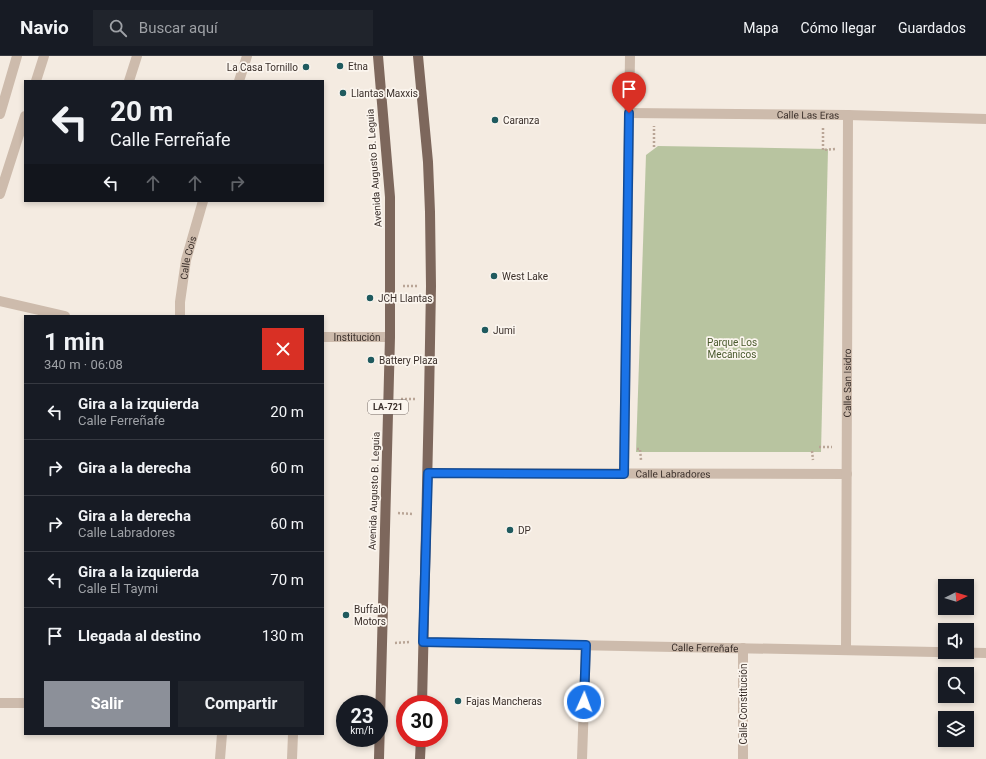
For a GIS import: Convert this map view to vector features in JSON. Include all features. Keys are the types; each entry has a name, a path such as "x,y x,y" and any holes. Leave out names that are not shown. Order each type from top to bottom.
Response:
{"main road":[{"name":"Avenida Augusto B. Leguia","path":"378,56 390,197 390,337 379,759"},
{"path":"418,56 428,162 431,286 428,473 418,642 421,695"},
{"path":"420,759 421,747"}],"street":[{"path":"0,114 17,56"},
{"path":"36,80 44,56"},
{"path":"129,80 137,56"},
{"path":"239,80 247,56"},
{"path":"624,474 630,56"},
{"name":"Calle Las Eras","path":"629,113 848,115 986,119"},
{"name":"Calle San Isidro","path":"846,650 848,115"},
{"path":"0,194 24,119"},
{"name":"Calle Cois","path":"180,315 180,302 186,260 204,202"},
{"path":"0,301 61,315"},
{"name":"Institución","path":"324,337 390,337"},
{"name":"Calle Labradores","path":"428,473 847,474"},
{"name":"Calle Ferreñafe","path":"418,642 986,653"},
{"path":"582,759 586,645"},
{"name":"Calle Constitución","path":"743,648 743,759"},
{"path":"0,703 24,703"},
{"path":"220,759 222,735"},
{"path":"292,759 293,735"}],"path":[{"path":"654,114 654,147"},
{"path":"823,115 823,150 848,149"},
{"path":"402,286 422,286"},
{"path":"400,399 419,399"},
{"path":"396,513 418,514"},
{"path":"391,643 418,642"}],"green space":[{"name":"Parque Los Mecánicos","path":"658,146 828,149 821,452 636,452 646,155"}],"place":[{"name":"Etna","path":"340,66"},
{"name":"La Casa Tornillo","path":"306,67"},
{"name":"Llantas Maxxis","path":"343,93"},
{"name":"Caranza","path":"495,120"},
{"name":"West Lake","path":"494,276"},
{"name":"JCH Llantas","path":"370,298"},
{"name":"Jumi","path":"485,330"},
{"name":"Battery Plaza","path":"371,360"},
{"name":"DP","path":"510,530"},
{"name":"Buffalo Motors","path":"346,615"},
{"name":"Fajas Mancheras","path":"458,701"}],"route":[{"path":"584,702 586,645 423,642 428,473 624,474 629,113"}]}
